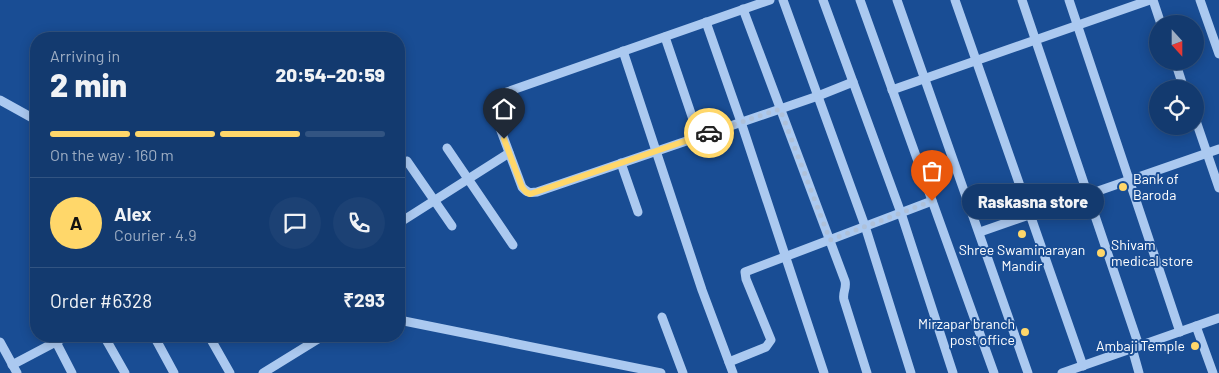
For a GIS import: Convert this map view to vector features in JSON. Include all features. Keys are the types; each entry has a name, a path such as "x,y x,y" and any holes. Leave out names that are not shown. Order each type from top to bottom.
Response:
{"street":[{"path":"770,0 504,93 495,99 493,105 494,112 522,187 530,194 818,96 853,82"},
{"path":"783,0 865,226 910,373"},
{"path":"823,0 901,213 953,373"},
{"path":"860,0 994,373"},
{"path":"897,0 1028,373"},
{"path":"955,0 1083,366"},
{"path":"1022,0 1135,347 1138,373"},
{"path":"1068,0 1180,332"},
{"path":"892,90 1151,0 1157,15"},
{"path":"1200,0 1219,54"},
{"path":"744,9 845,281 846,289 843,296 867,373"},
{"path":"706,22 824,373"},
{"path":"665,37 699,137"},
{"path":"623,52 702,290 733,373"},
{"path":"0,100 30,117"},
{"path":"1201,135 1219,188"},
{"path":"447,148 513,245"},
{"path":"980,232 1219,149"},
{"path":"405,219 509,153"},
{"path":"407,161 452,226"},
{"path":"621,163 638,212"},
{"path":"729,362 766,347 771,340 746,280 745,272 932,201"},
{"path":"662,316 683,373"},
{"path":"1062,373 1219,318"},
{"path":"405,321 661,373"},
{"path":"1196,326 1213,373"},
{"path":"0,342 14,369 56,342 72,373"},
{"path":"107,342 125,373"},
{"path":"157,342 174,373"},
{"path":"212,342 230,373"},
{"path":"263,373 313,342"}],"way so far":[{"path":"709,133 780,109 830,240 932,201"}],"place":[{"name":"Bank of Baroda","path":"1123,187"},
{"name":"Raskasna store","path":"932,201"},
{"name":"Shree Swaminarayan Mandir","path":"1022,234"},
{"name":"Shivam medical store","path":"1101,253"},
{"name":"Mirzapar branch post office","path":"1025,332"},
{"name":"Ambaji Temple","path":"1195,346"}],"route":[{"path":"504,139 522,187 530,194 709,133"}]}
